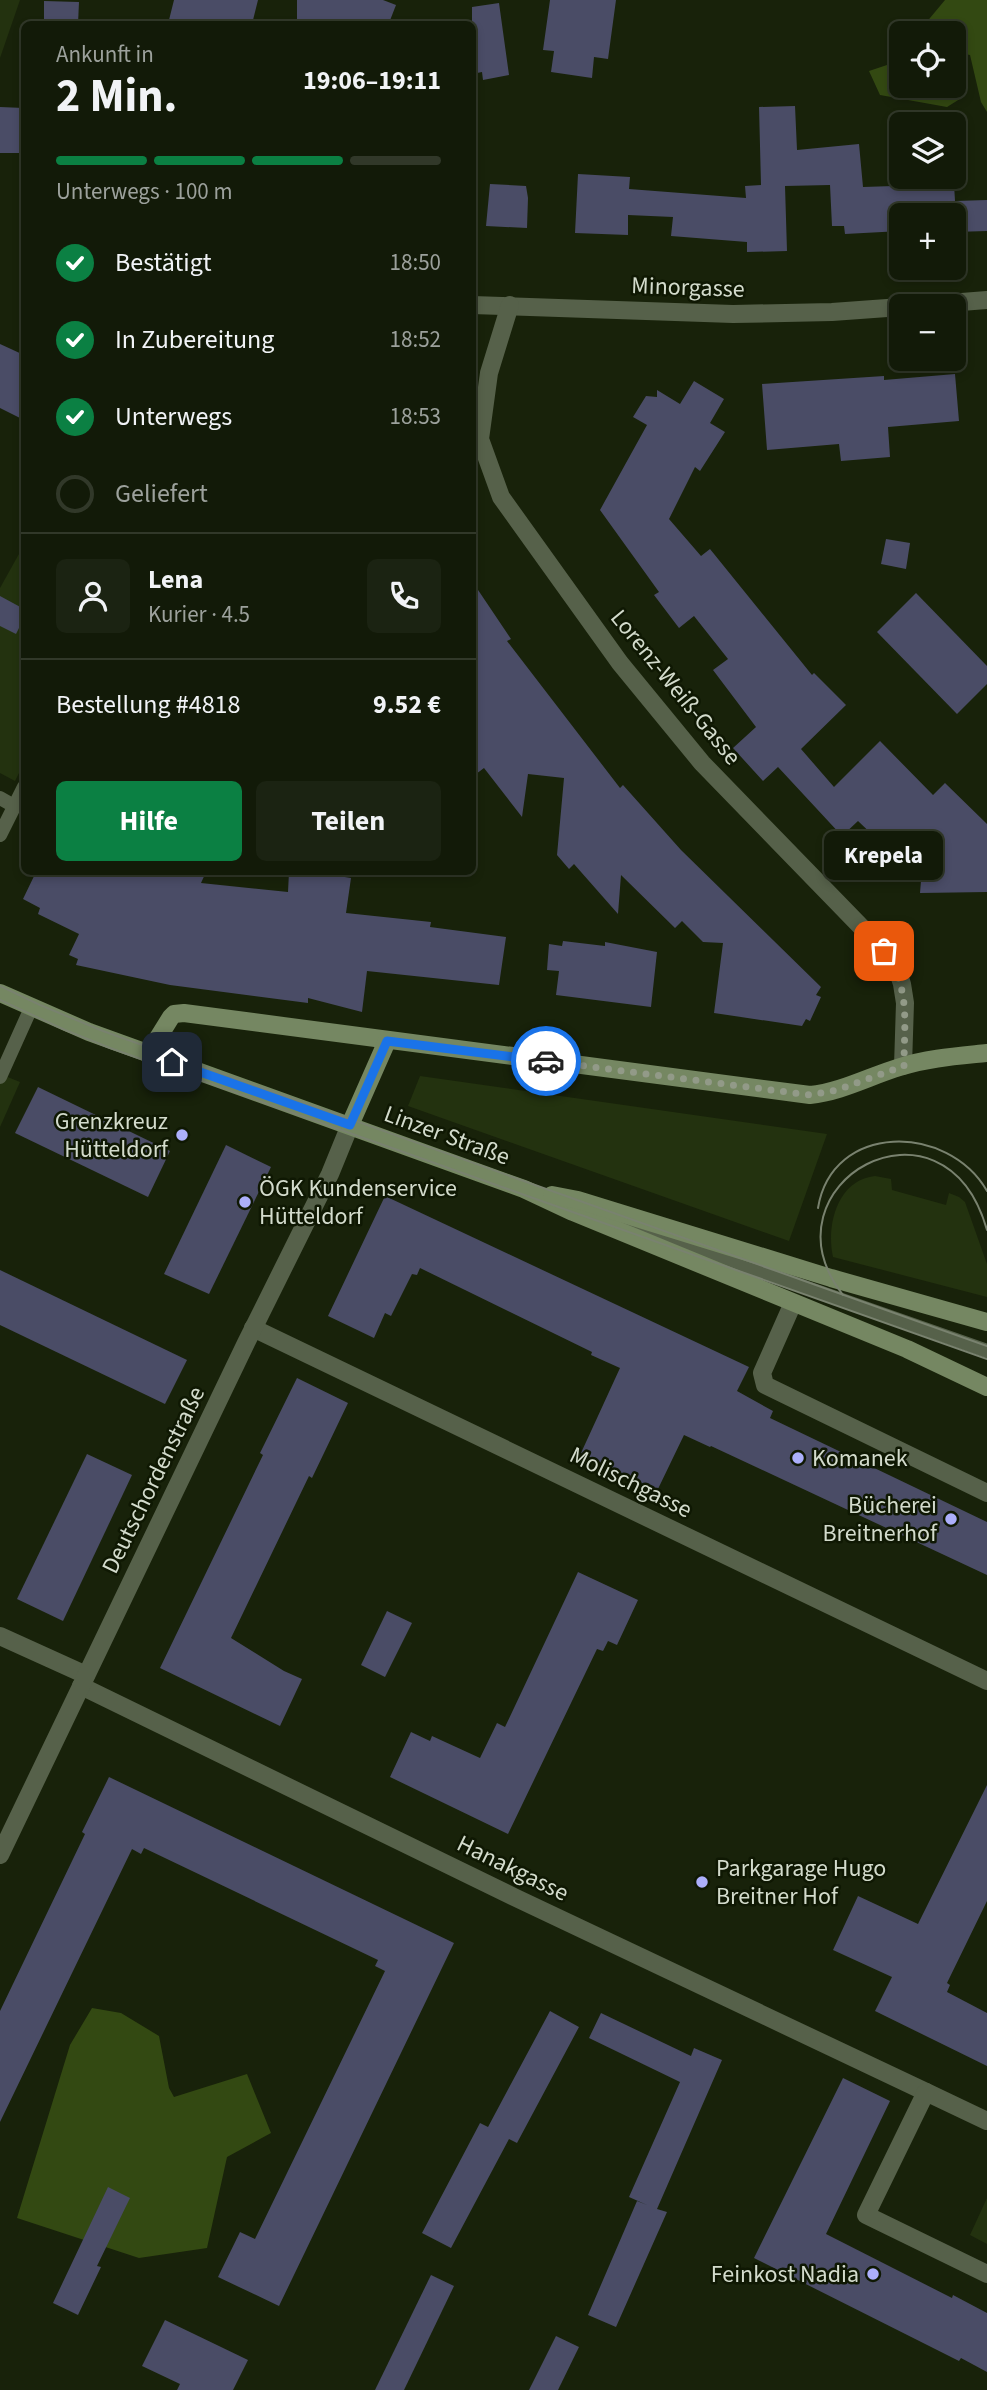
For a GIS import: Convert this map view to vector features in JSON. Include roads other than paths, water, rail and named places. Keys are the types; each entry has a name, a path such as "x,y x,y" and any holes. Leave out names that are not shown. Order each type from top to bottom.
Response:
{"main road":[{"name":"Linzer Straße","path":"0,993 148,1054 524,1189 573,1212 907,1349 987,1387"},
{"path":"148,1054 167,1021 179,1013 810,1095 837,1090 926,1060 987,1053"},
{"path":"350,1125 387,1041"},
{"name":"Linzer Straße","path":"524,1189 578,1200 831,1278 987,1322"}],"street":[{"path":"966,302 987,300"},
{"name":"Minorgasse","path":"476,305 733,314 889,308"},
{"name":"Lorenz-Weiß-Gasse","path":"510,305 489,373 481,439 501,497 620,663 702,763 869,935 895,966 905,1003 904,1066"},
{"name":"Deutschordenstraße","path":"0,1855 253,1328 330,1174 350,1125"},
{"path":"793,1303 762,1373 765,1385 987,1493"},
{"name":"Molischgasse","path":"253,1328 987,1681"},
{"name":"Hanakgasse","path":"0,1636 514,1897 987,2121"},
{"path":"926,2092 866,2215 987,2274"}],"lane":[{"path":"0,835 21,793"},
{"path":"0,798 14,806"},
{"path":"0,1077 31,1008"},
{"path":"524,1189 987,1351"}],"tram line":[{"path":"0,986 103,1031 987,1346"},
{"path":"0,1000 110,1048 987,1359"},
{"path":"818,1208 828,1180 845,1160 867,1147 893,1142 920,1144 946,1153 969,1169 987,1191"},
{"path":"843,1295 823,1254 823,1217 839,1186 867,1164 900,1155 934,1161 965,1185 987,1230"}],"place":[{"name":"Krepela","path":"884,951"},
{"name":"Grenzkreuz Hütteldorf","path":"182,1135"},
{"name":"ÖGK Kundenservice Hütteldorf","path":"245,1202"},
{"name":"Komanek","path":"798,1458"},
{"name":"Bücherei Breitnerhof","path":"951,1519"},
{"name":"Parkgarage Hugo Breitner Hof","path":"702,1882"},
{"name":"Feinkost Nadia","path":"873,2274"}]}
